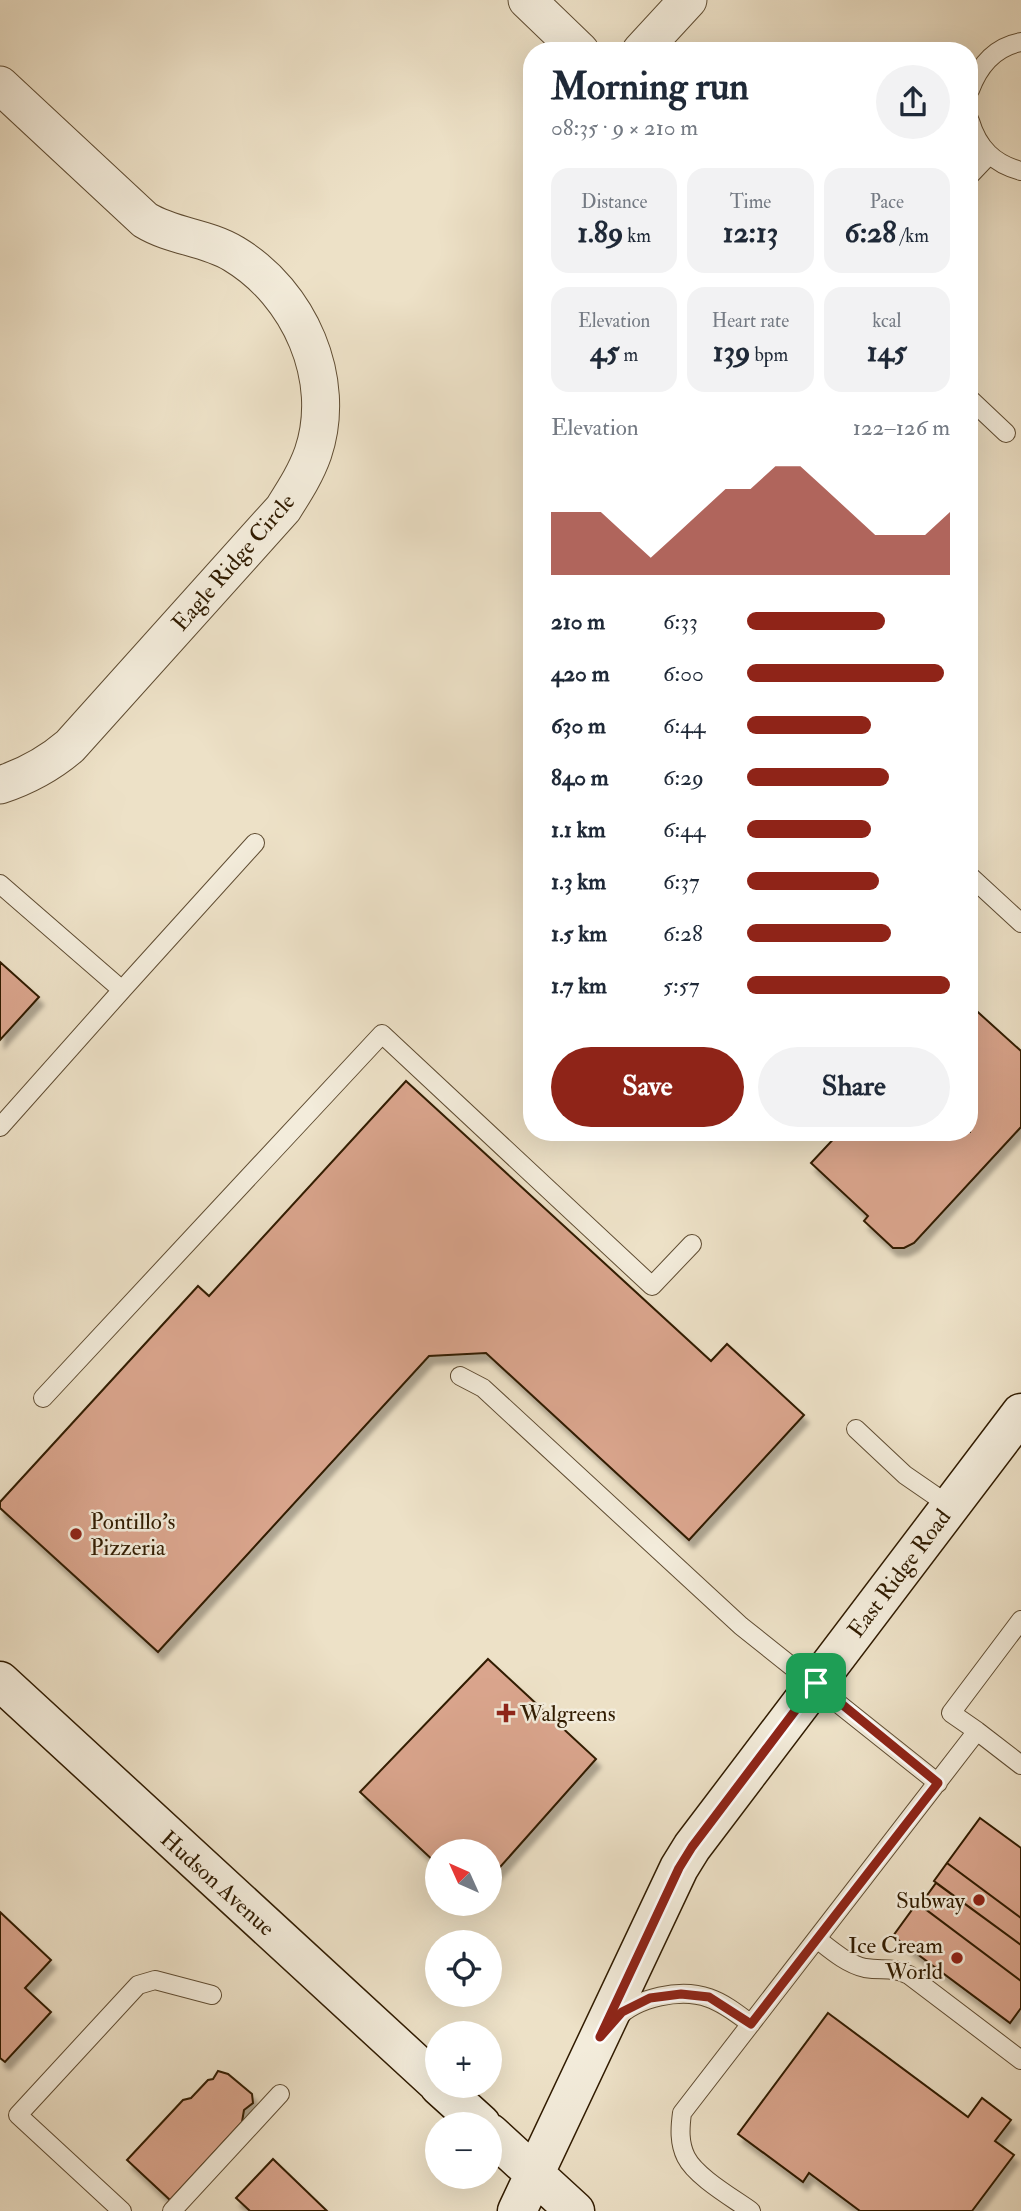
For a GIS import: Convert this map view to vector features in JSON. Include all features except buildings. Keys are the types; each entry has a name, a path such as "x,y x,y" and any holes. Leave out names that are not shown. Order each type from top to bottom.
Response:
{"main road":[{"name":"East Ridge Road","path":"517,2211 679,1868 692,1847 1019,1418"},
{"name":"Hudson Avenue","path":"0,1681 425,2073"},
{"name":"Hudson Avenue","path":"452,2098 468,2112"},
{"path":"502,2144 575,2211"}],"street":[{"path":"527,0 571,42"},
{"path":"649,42 688,0"},
{"name":"Eagle Ridge Circle","path":"0,85 145,220 161,230 210,242 234,253 279,291 296,315 308,342 317,370 322,400 314,450 304,477 283,509 70,746 48,765 0,785"}],"lane":[{"path":"978,71 992,55 1011,44 1021,42"},
{"path":"978,141 989,155 1006,167 1021,171"},
{"path":"978,167 989,155"},
{"path":"978,407 1006,433"},
{"path":"0,1127 255,843"},
{"path":"978,883 1021,923"},
{"path":"0,884 122,990"},
{"path":"43,1398 382,1034 652,1286 692,1244"},
{"path":"460,1376 483,1388 741,1626 816,1683 938,1783"},
{"path":"856,1429 905,1475 950,1506"},
{"path":"1021,1620 951,1713 1021,1765"},
{"path":"751,2211 686,2158 680,2132 682,2113 977,1731"},
{"path":"817,1939 855,1965 895,1969 909,1975 1021,2060"},
{"path":"122,2211 18,2115 138,1985 155,1980 212,1995"},
{"path":"600,2037 622,2012 650,1998 681,1994 709,1997 751,2024"},
{"path":"172,2211 280,2094"}],"place":[{"name":"Pontillo's Pizzeria","path":"76,1534"},
{"name":"Walgreens","path":"506,1713"},
{"name":"Subway","path":"979,1900"},
{"name":"Ice Cream World","path":"957,1958"}],"route":[{"path":"816,1683 938,1783 751,2024 709,1997 681,1994 650,1998 622,2012 600,2037 679,1868 816,1683"}]}
